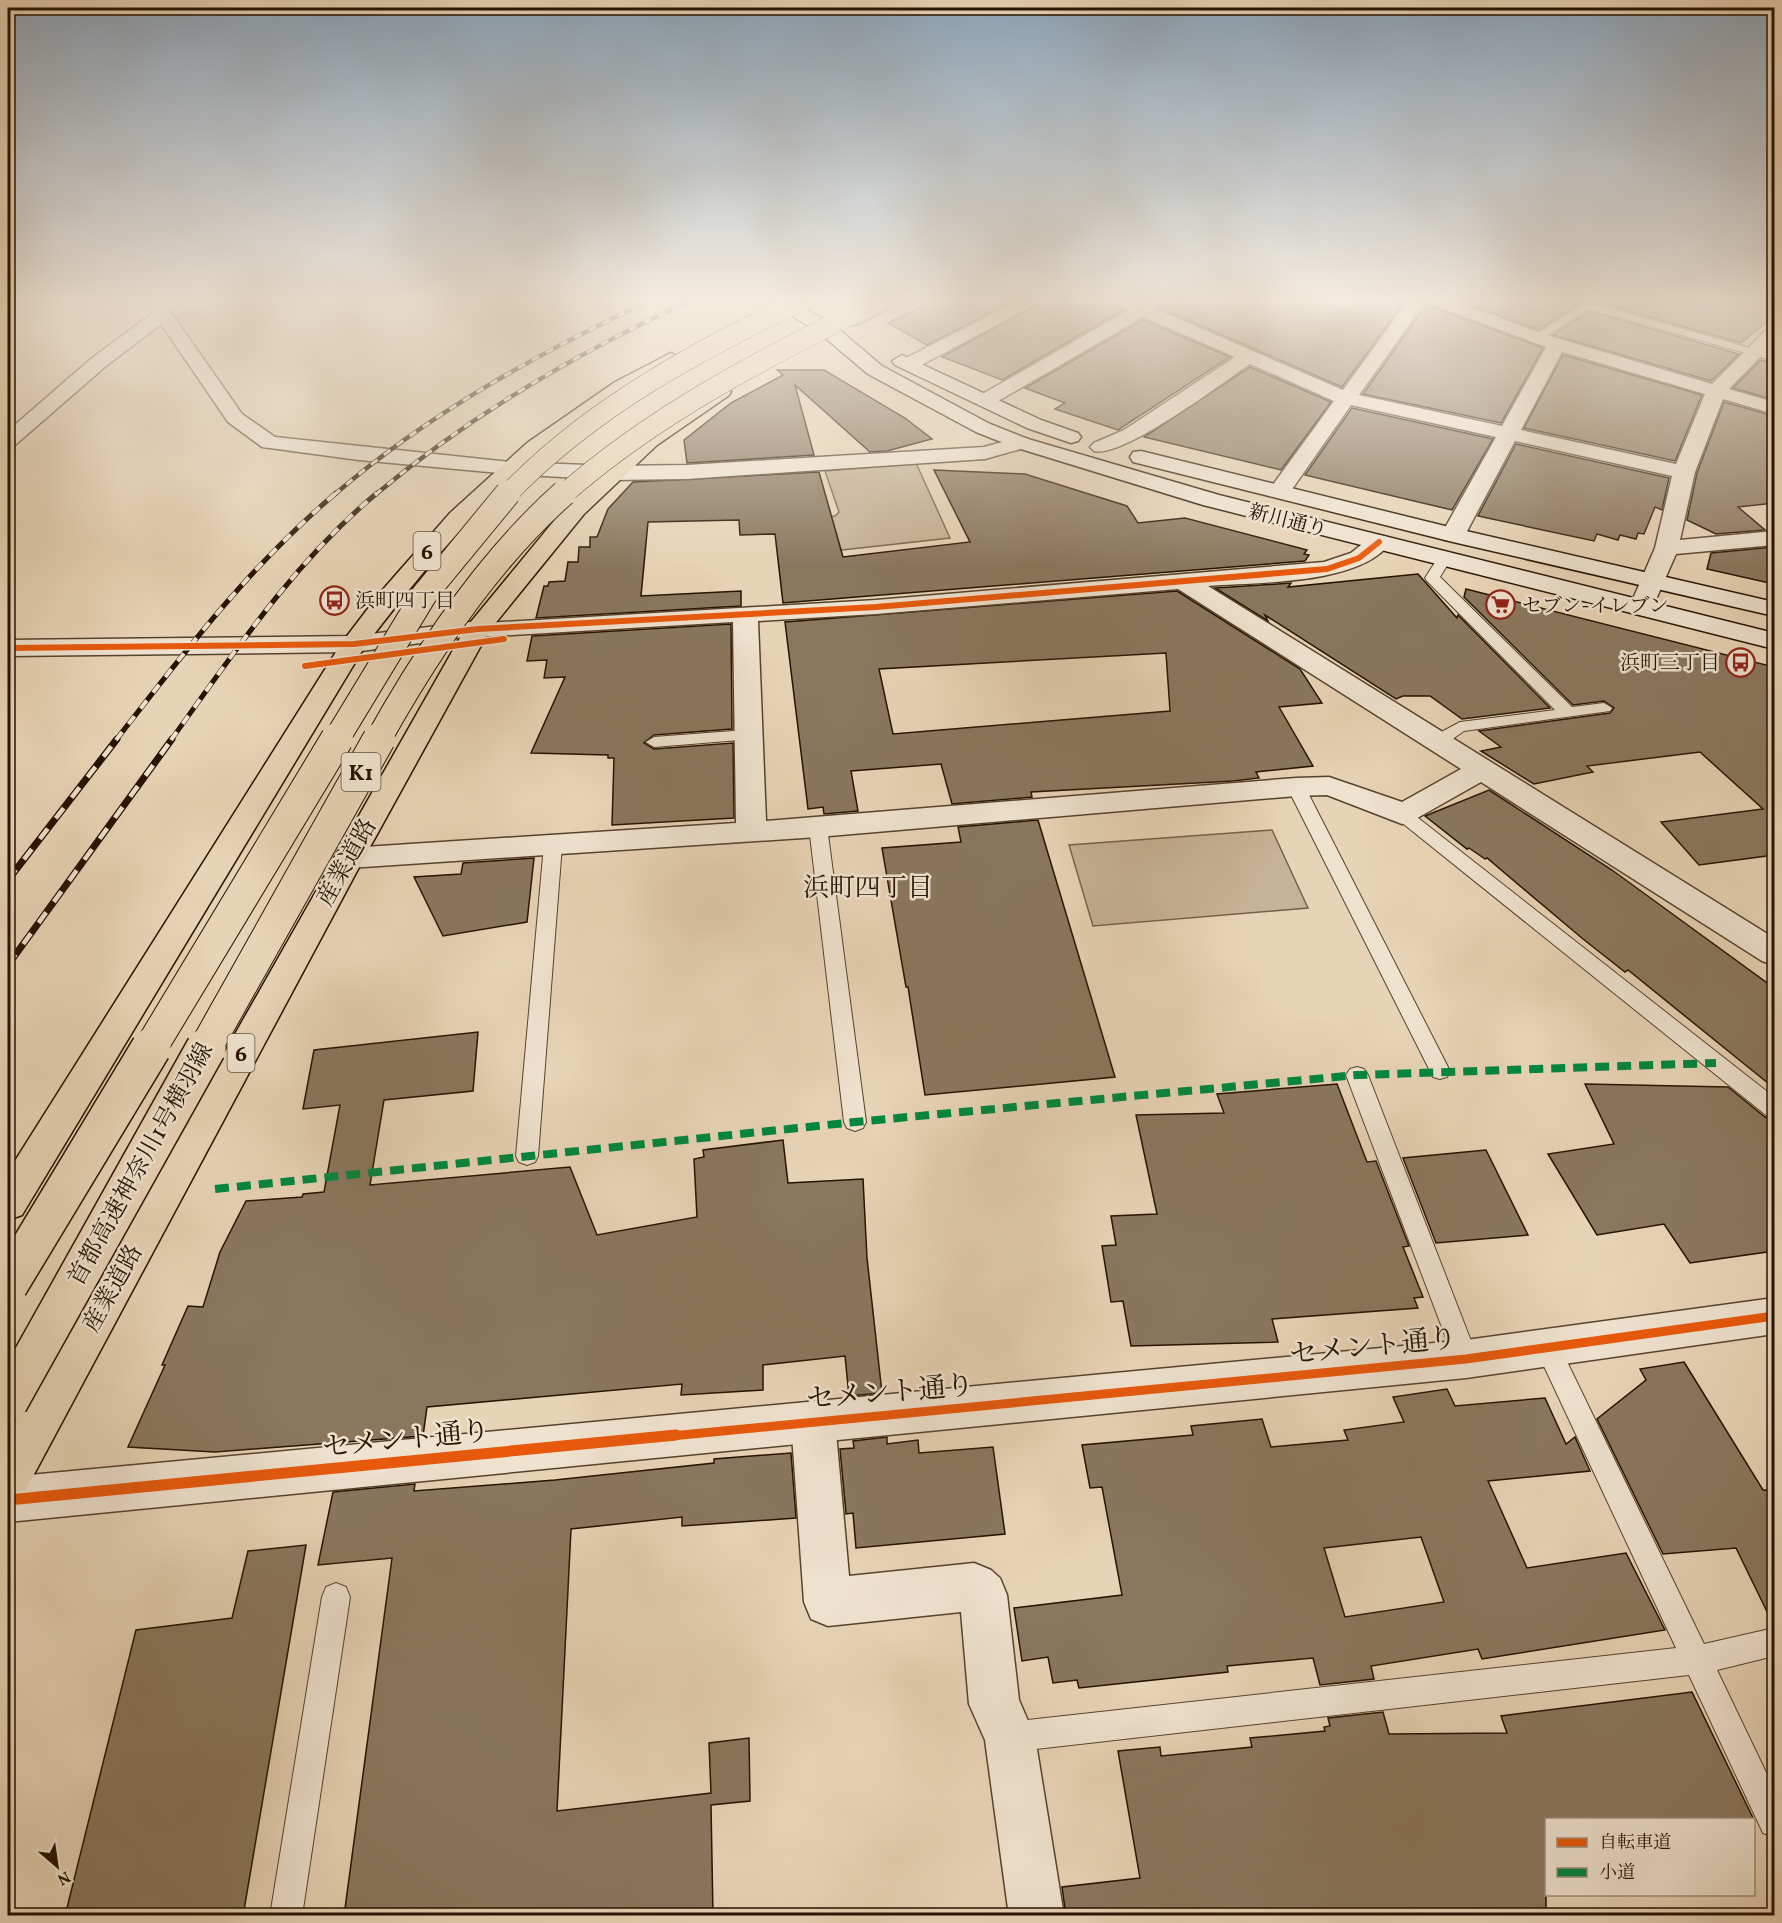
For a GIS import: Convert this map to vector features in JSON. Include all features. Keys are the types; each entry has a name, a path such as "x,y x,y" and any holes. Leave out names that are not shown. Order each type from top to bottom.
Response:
{"main road":[{"name":"6","path":"8,1204 354,644 436,539 479,494 568,421 622,388"},
{"name":"首都高速神奈川1号横羽線","path":"8,1285 424,595 466,540 540,462 640,388"},
{"name":"首都高速神奈川1号横羽線","path":"8,1402 404,694 469,600 511,548 551,505 627,442 712,388"},
{"name":"産業道路","path":"8,1477 349,858 478,629 576,509 613,473 650,441 727,388"}],"street":[{"path":"8,441 69,388"},
{"path":"214,388 235,417 268,443 510,468 613,473 687,472 985,453 1021,443"},
{"name":"新川通り","path":"908,388 983,428 1021,443 1211,500 1774,641"},
{"name":"新川通り","path":"960,388 1034,424 1101,447 1453,535 1774,609"},
{"path":"986,400 1007,388"},
{"path":"1101,447 1131,434 1201,388"},
{"path":"1321,388 1345,398 1684,472"},
{"path":"1280,490 1353,388"},
{"path":"1453,535 1533,388"},
{"path":"1705,388 1774,408"},
{"path":"1641,608 1667,548 1684,472 1719,388"},
{"path":"1667,548 1774,538"},
{"path":"8,648 354,644 478,629 876,607 1327,569 1359,558 1379,542"},
{"path":"1184,582 1774,953"},
{"path":"745,614 746,735 751,831"},
{"path":"349,858 818,827 1296,787 1329,786 1372,800 1402,814 1482,769"},
{"name":"セメント通り","path":"8,1500 813,1420 1466,1359 1774,1316"},
{"path":"813,1420 828,1602 974,1587 983,1595 994,1704 1010,1737 1037,1916"}],"lane":[{"path":"1444,560 1432,578 1568,713"},
{"path":"1438,741 1460,727 1604,708"},
{"path":"654,742 746,735"},
{"path":"1296,787 1440,1071"},
{"path":"1402,814 1774,1109"},
{"path":"818,827 855,1122"},
{"path":"527,1156 553,845"},
{"path":"1357,1075 1466,1359"},
{"path":"1547,1347 1774,1822"},
{"path":"286,1916 336,1597"},
{"path":"1010,1737 1696,1660 1774,1642"}],"shaded area":[{"path":"916,463 950,538 815,553 798,519 835,516 839,512 825,471"},
{"path":"1272,830 1308,908 1093,926 1069,845"}],"building":[{"path":"759,388 796,388 814,455 687,463 684,440 731,403"},
{"path":"798,388 854,388 905,418 932,439 887,451 870,452"},
{"path":"1025,388 1183,388 1118,430 1055,409 1065,403"},
{"path":"1219,388 1298,388 1331,402 1281,470 1144,437"},
{"path":"1367,388 1521,388 1501,423 1363,394"},
{"path":"1546,388 1677,388 1702,395 1675,461 1524,428"},
{"path":"1733,388 1774,388 1774,400"},
{"path":"1724,402 1774,416 1774,503 1738,507 1765,530 1716,534 1687,520 1697,473"},
{"path":"1352,408 1493,439 1452,510 1305,475"},
{"path":"1516,444 1669,478 1662,510 1655,507 1644,534 1638,533 1636,539 1620,535 1618,540 1597,534 1594,541 1478,516"},
{"path":"934,470 1025,474 1127,506 1138,523 1185,518 1307,550 1304,554 1309,555 1305,561 783,603 775,534 740,535 739,520 648,522 641,596 741,591 741,606 536,618 544,586 548,586 549,582 565,581 568,562 578,562 579,547 590,547 590,537 597,537 608,509 633,482 819,472 843,557 970,542"},
{"path":"1774,547 1774,584 1707,569 1711,553"},
{"path":"1418,574 1457,618 1458,615 1550,708 1462,719 1430,696 1403,696 1396,699 1265,615 1268,621 1215,588 1291,583 1288,587"},
{"path":"1466,589 1774,667 1774,855 1699,865 1661,822 1763,809 1700,752 1587,766 1593,772 1534,784 1481,751 1501,747 1479,731 1610,713 1614,708 1604,701 1573,705 1464,597"},
{"path":"1177,591 1300,669 1322,703 1279,707 1313,766 1256,772 1259,778 1233,781 1031,792 1032,797 952,804 941,764 851,771 858,811 824,814 823,807 808,809 785,622","holes":["1166,653 1170,711 893,734 879,669"]},
{"path":"731,624 732,729 654,735 644,743 654,749 733,743 734,818 612,825 614,758 608,758 608,755 531,753 565,677 544,678 547,660 527,661 532,636"},
{"path":"1489,790 1612,870 1774,988 1774,1088 1628,970 1625,972 1583,939 1487,858 1467,849 1425,816"},
{"path":"1038,820 1115,1077 925,1095 882,848 961,842 958,827"},
{"path":"534,858 527,922 443,936 414,877 461,874 463,863"},
{"path":"478,1032 473,1091 384,1100 370,1185 570,1167 597,1235 697,1217 694,1159 704,1157 703,1150 783,1140 788,1183 863,1179 867,1258 882,1393 849,1396 845,1356 763,1365 763,1390 681,1395 682,1384 427,1407 423,1436 215,1452 128,1447 165,1365 162,1365 188,1306 203,1307 220,1252 246,1201 302,1197 303,1194 324,1192 340,1105 303,1109 314,1050"},
{"path":"1337,1084 1367,1162 1376,1161 1409,1246 1403,1247 1423,1297 1414,1298 1418,1308 1272,1319 1278,1342 1131,1346 1123,1301 1111,1302 1102,1246 1116,1245 1111,1216 1157,1214 1136,1115 1224,1113 1217,1094"},
{"path":"1585,1084 1728,1087 1765,1117 1774,1119 1774,1251 1690,1263 1664,1224 1597,1235 1548,1154 1614,1144"},
{"path":"1486,1150 1528,1235 1436,1243 1403,1158"},
{"path":"1684,1362 1763,1490 1774,1490 1774,1626 1736,1548 1663,1554 1597,1419 1646,1380 1640,1369"},
{"path":"1447,1389 1455,1406 1545,1398 1566,1444 1575,1437 1590,1471 1488,1481 1527,1568 1626,1553 1665,1630 1482,1659 1478,1649 1371,1666 1374,1679 1320,1685 1313,1658 1227,1666 1228,1672 1079,1688 1077,1680 1053,1683 1048,1657 1022,1661 1014,1608 1122,1595 1102,1487 1090,1488 1082,1445 1193,1435 1191,1426 1262,1419 1271,1447 1348,1440 1344,1430 1404,1422 1393,1397","holes":["1421,1537 1444,1602 1345,1617 1324,1548"]},
{"path":"887,1437 887,1444 918,1440 919,1453 993,1447 1005,1534 856,1548 853,1513 846,1514 840,1449 854,1448 853,1441"},
{"path":"791,1453 796,1518 682,1526 682,1517 571,1529 557,1811 711,1793 709,1743 749,1738 750,1801 711,1805 713,1916 344,1916 392,1558 318,1565 333,1492 415,1484 414,1491 555,1480 714,1463 714,1459"},
{"path":"306,1545 243,1916 65,1916 136,1630 232,1618 248,1551"},
{"path":"1692,1692 1753,1818 1545,1818 1546,1916 1066,1916 1062,1887 1140,1878 1118,1751 1160,1747 1161,1756 1252,1747 1250,1738 1325,1731 1324,1727 1330,1726 1328,1718 1383,1712 1389,1734 1507,1733 1501,1716"}],"railway":[{"path":"334,495 409,437 485,388"},
{"path":"375,495 450,437 526,388"},
{"path":"116,740 219,611 274,551 336,493"},
{"path":"171,740 266,610 319,549 377,493"},
{"path":"8,880 117,739"},
{"path":"8,965 172,739"}],"marked path":[{"path":"215,1189 855,1122 1357,1075 1716,1063"}],"cycle path":[{"path":"8,648 354,644 478,629 876,607 1327,569 1359,558 1379,542"},
{"path":"305,666 504,639"},
{"path":"8,1500 1466,1359 1774,1316"}],"place":[{"name":"浜町四丁目","path":"334,600"},
{"name":"セブン-イレブン","path":"1501,605"},
{"name":"浜町三丁目","path":"1741,662"}],"district":[{"name":"浜町四丁目","path":"868,887"}]}
